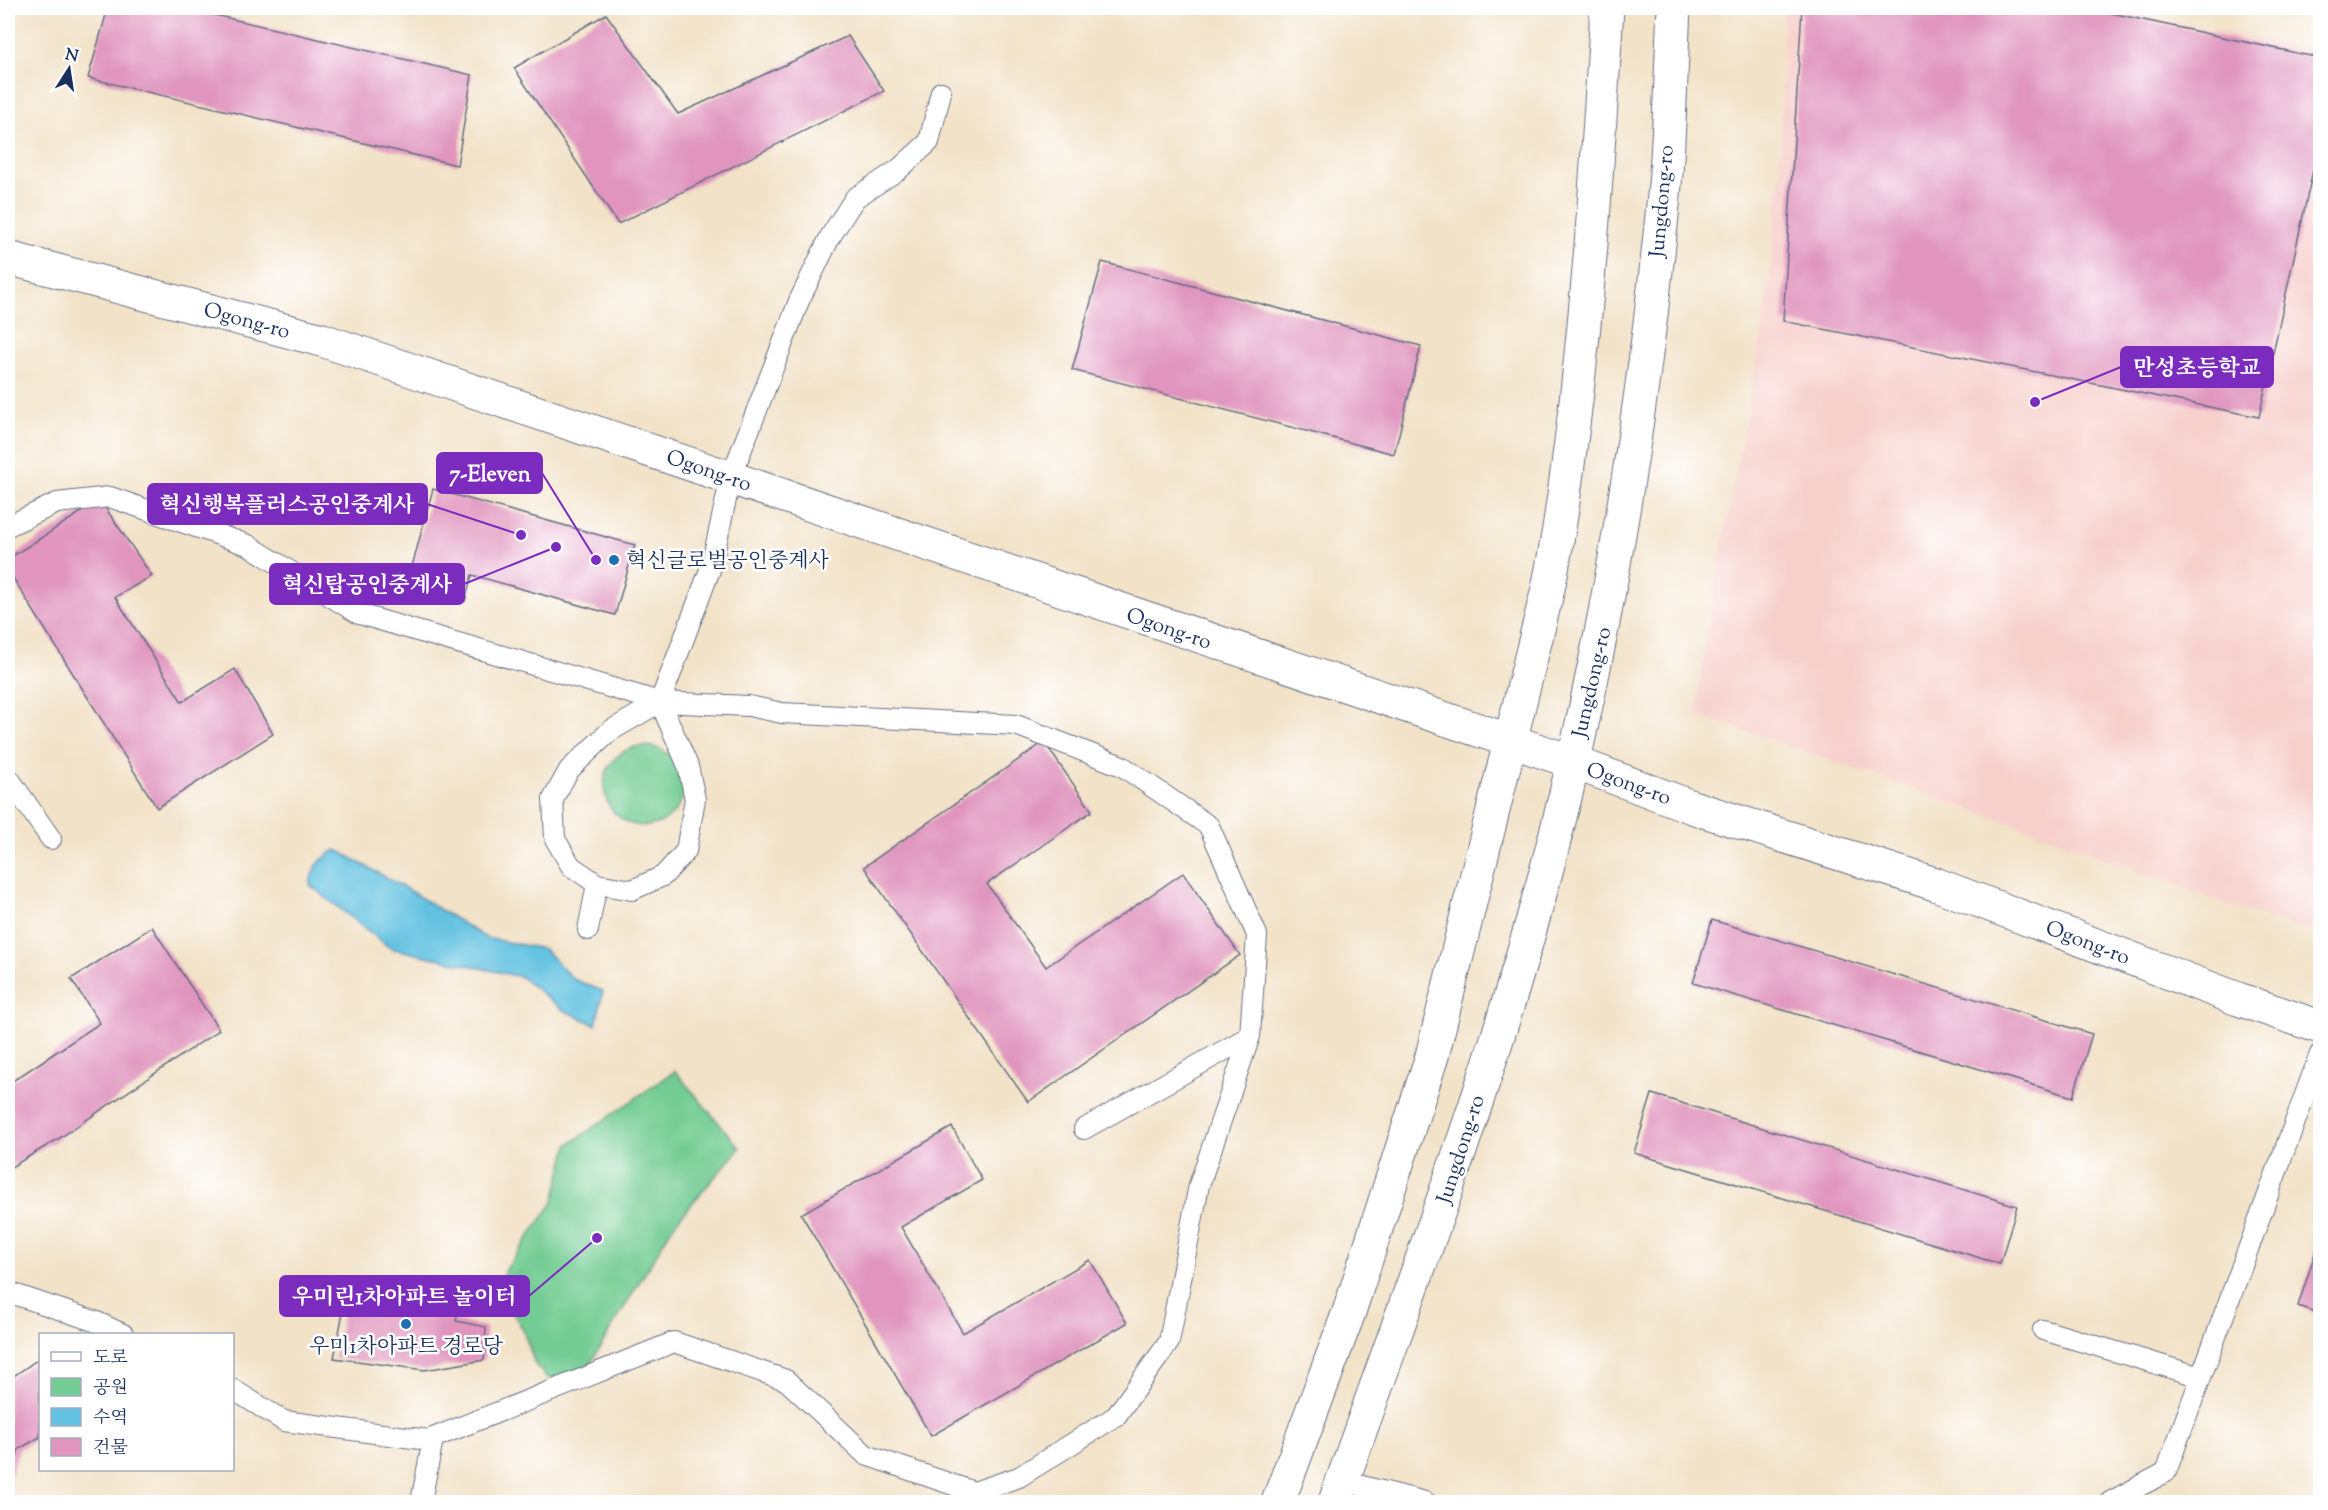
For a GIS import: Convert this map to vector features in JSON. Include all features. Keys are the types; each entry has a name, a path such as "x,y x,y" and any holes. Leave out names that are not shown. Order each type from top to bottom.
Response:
{"street":[{"path":"1278,1503 1349,1312 1432,1056 1561,527 1595,210 1606,8"},
{"name":"Jungdong-ro","path":"1339,1492 1436,1223 1514,983 1538,903 1597,663 1626,503 1665,183 1674,8"},
{"name":"Ogong-ro","path":"8,258 322,340 1508,742 1573,762 1692,807 1935,884 2238,999 2320,1027"}],"lane":[{"path":"660,702 688,766 695,799 686,851 663,876 632,890 597,884 571,867 555,839 553,799 569,770 610,731 660,702 711,567 730,477 799,301 830,237 855,198 898,170 929,142 941,92"},
{"path":"8,526 57,502 111,497 248,545 359,614 660,702 749,706 782,712 1016,725 1122,766 1209,826 1257,935 1250,1036 1199,1185 1169,1342 1116,1416 1019,1477 974,1492 866,1455 786,1380 674,1342 433,1439 284,1421 234,1390"},
{"path":"8,777 51,839"},
{"path":"588,930 597,884"},
{"path":"1084,1129 1250,1036"},
{"path":"2110,1503 2166,1472 2320,1054"},
{"path":"8,1293 97,1322 119,1333"},
{"path":"2043,1330 2201,1377"},
{"path":"421,1503 433,1439"},
{"path":"1339,1492 1425,1503"}],"shaded area":[{"path":"1784,8 2104,8 2320,52 2320,935 2240,909 2042,834 1696,714 1707,631 1767,304 1780,171"}],"green space":[{"path":"644,746 659,749 672,758 681,771 684,786 681,801 672,814 659,823 644,826 629,823 616,814 607,801 604,786 607,771 616,758 629,749"},
{"path":"675,1071 740,1148 675,1223 581,1379 547,1378 535,1364 523,1330 496,1284 554,1201 568,1145"}],"water":[{"path":"337,850 405,888 486,938 544,949 573,979 603,991 596,1025 563,1010 521,977 390,948 310,885 318,864"}],"building":[{"path":"108,8 185,8 472,75 457,165 88,78"},
{"path":"1433,8 1458,8 1457,14"},
{"path":"1802,8 2088,8 2320,58 2320,138 2259,417 1783,321"},
{"path":"606,14 678,114 848,36 884,91 618,224 514,68"},
{"path":"1102,262 1421,346 1394,454 1072,370"},
{"path":"433,489 635,545 615,615 472,575 465,601 407,585"},
{"path":"100,500 152,576 115,597 182,702 235,669 273,734 157,808 8,570 8,559"},
{"path":"1044,742 1092,811 987,884 1046,967 1183,873 1240,955 1028,1102 864,867"},
{"path":"1712,920 2092,1034 2073,1097 1693,983"},
{"path":"152,927 219,1030 58,1139 8,1169 8,1084 100,1023 71,979"},
{"path":"1652,1094 2017,1206 2000,1264 1634,1153"},
{"path":"952,1127 982,1180 901,1227 963,1333 1090,1260 1127,1323 931,1436 801,1214"},
{"path":"2320,1238 2320,1314 2298,1306"},
{"name":"우미1차아파트 경로당","path":"370,1282 461,1301 456,1321 486,1327 484,1360 425,1370 334,1358 347,1292 365,1296"},
{"path":"39,1359 39,1438 19,1449 8,1485 8,1380"}],"place":[{"name":"만성초등학교","path":"2035,402"},
{"name":"혁신행복플러스공인중계사","path":"521,535"},
{"name":"혁신탑공인중계사","path":"556,547"},
{"name":"7-Eleven","path":"596,560"},
{"name":"혁신글로벌공인중계사","path":"614,560"},
{"name":"우미린1차아파트 놀이터","path":"597,1238"},
{"name":"우미1차아파트 경로당","path":"406,1324"}]}
